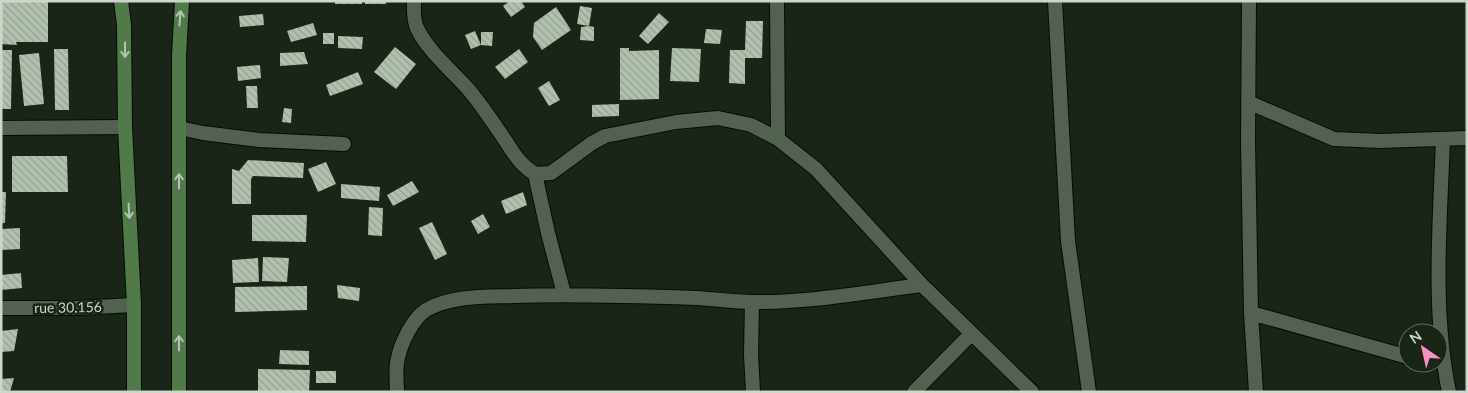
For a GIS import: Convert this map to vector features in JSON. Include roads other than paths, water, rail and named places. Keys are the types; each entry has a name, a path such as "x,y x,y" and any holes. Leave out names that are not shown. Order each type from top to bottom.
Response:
{"main road":[{"path":"121,1 124,25 125,127 134,305 134,392"},
{"path":"179,392 179,128 182,1"}],"street":[{"path":"414,1 416,26 422,37 471,93 518,161 526,169 535,174 551,173 592,143 605,136 676,122 718,118 751,124 778,138 816,169 922,285 1032,392"},
{"path":"777,1 778,138"},
{"path":"1055,1 1068,241 1088,392"},
{"path":"1249,1 1248,102 1251,313 1256,392"},
{"path":"1248,102 1334,139 1380,141 1467,138"},
{"path":"1,128 125,127"},
{"path":"179,128 259,140 344,144"},
{"path":"1441,323 1438,284 1443,139"},
{"path":"535,174 564,294"},
{"path":"397,392 398,358 405,338 414,322 425,311 447,301 471,297 564,294 698,298 752,302 810,300 922,285"},
{"path":"752,302 751,355 753,392"},
{"name":"rue 30.156","path":"1,308 76,308 134,305"},
{"path":"1251,313 1398,354"},
{"path":"914,392 972,334"},
{"path":"1445,373 1449,392"}]}
